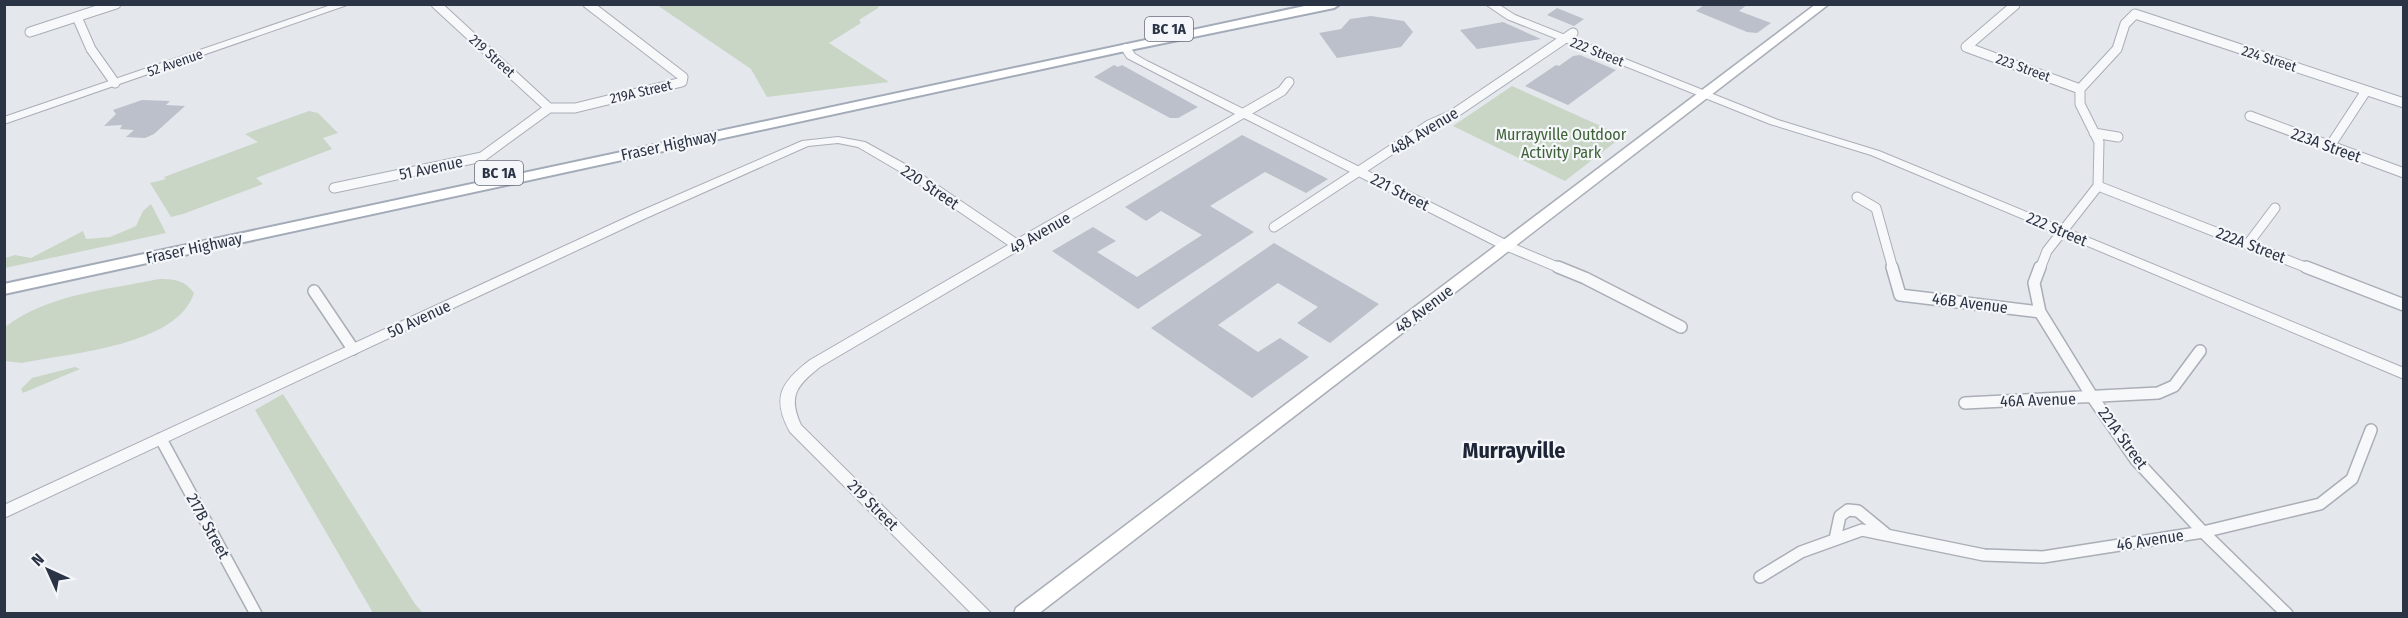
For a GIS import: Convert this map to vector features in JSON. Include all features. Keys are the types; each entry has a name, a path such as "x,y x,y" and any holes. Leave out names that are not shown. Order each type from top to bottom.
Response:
{"main road":[{"name":"Fraser Highway","path":"4,278 1284,4"},
{"name":"Fraser Highway","path":"4,289 1334,4"},
{"name":"48 Avenue","path":"1023,614 1824,4"}],"street":[{"path":"30,32 116,4"},
{"name":"52 Avenue","path":"4,121 345,4"},
{"name":"219 Street","path":"436,4 549,108"},
{"name":"219A Street","path":"549,108 575,108 682,82 683,77 588,4"},
{"name":"222 Street","path":"1490,4 1511,16 1569,36"},
{"name":"222 Street","path":"1508,4 1569,36 1687,88 1784,125 1875,153 2403,374"},
{"name":"223 Street","path":"2015,4 1965,47 2080,89"},
{"name":"224 Street","path":"2080,89 2117,50 2125,24 2135,14 2403,103"},
{"path":"77,17 91,50 115,83"},
{"name":"48A Avenue","path":"1274,227 1429,125 1452,115 1569,36"},
{"name":"221 Street","path":"1125,47 1133,57 1359,172 1507,246 1585,278 1681,327"},
{"name":"49 Avenue","path":"792,385 807,368 1282,91 1289,82"},
{"path":"2080,89 2080,104 2099,142 2098,186"},
{"path":"2330,146 2366,91"},
{"name":"51 Avenue","path":"334,188 482,157 549,108"},
{"name":"223A Street","path":"2250,116 2403,173"},
{"path":"2094,133 2118,137"},
{"name":"220 Street","path":"838,140 861,144 908,171 1018,246"},
{"name":"50 Avenue","path":"4,512 766,159 806,143 838,140"},
{"name":"221A Street","path":"2098,186 2047,252 2034,283 2040,312 2093,398 2136,460 2203,532 2287,614"},
{"name":"222A Street","path":"2098,186 2403,305"},
{"name":"46B Avenue","path":"1857,197 1876,208 1900,295 2040,312"},
{"path":"2248,244 2275,208"},
{"path":"314,291 353,349"},
{"name":"46A Avenue","path":"1965,403 2158,393 2174,386 2200,351"},
{"name":"219 Street","path":"792,385 786,408 795,428 984,614"},
{"name":"46 Avenue","path":"1760,578 1801,552 1862,530 1984,555 2043,557 2203,532 2320,504 2352,479 2371,430"},
{"name":"217B Street","path":"161,439 256,614"},
{"name":"46 Avenue","path":"1835,539 1840,516 1848,510 1858,511 1886,535"}],"green space":[{"path":"657,5 879,5 859,20 861,23 829,43 889,82 767,97 751,69"},
{"name":"Murrayville Outdoor Activity Park","path":"1512,86 1623,136 1565,181 1453,126"},
{"path":"309,111 318,113 338,133 323,138 332,149 256,178 263,184 171,217 150,183 166,179 164,177 258,142 245,134"},
{"path":"151,204 166,233 5,268 5,258 15,255 31,258 83,231 86,239 110,237 136,226 143,211"},
{"path":"159,279 179,281 187,285 194,293 184,311 167,325 145,336 93,350 22,363 5,361 5,327 22,316 59,300"},
{"path":"75,367 80,369 23,393 21,389 32,378"},
{"path":"283,394 415,604 423,613 373,613 255,410"}],"building":[{"path":"1705,4 1748,4 1739,11 1771,23 1757,33 1747,32 1696,11"},
{"path":"1557,8 1584,19 1574,26 1547,15"},
{"path":"1371,16 1404,21 1413,32 1401,47 1337,58 1319,33 1341,29 1350,19"},
{"path":"1503,22 1541,39 1477,49 1460,30"},
{"path":"1580,55 1616,70 1568,105 1525,86 1556,65 1559,66 1573,56"},
{"path":"1114,65 1118,67 1122,65 1198,107 1178,118 1170,118 1094,77"},
{"path":"142,100 170,101 166,105 185,106 154,134 145,138 126,137 134,130 120,129 122,125 104,126 116,114 113,110"},
{"path":"1242,135 1328,179 1306,193 1265,172 1210,206 1254,232 1138,309 1052,251 1093,227 1116,241 1097,252 1137,277 1202,235 1161,211 1146,221 1125,207"},
{"path":"1274,243 1379,304 1330,343 1297,323 1318,307 1278,283 1218,325 1258,352 1280,338 1309,357 1252,398 1151,328"}],"district":[{"name":"Murrayville","path":"1514,450"}]}
